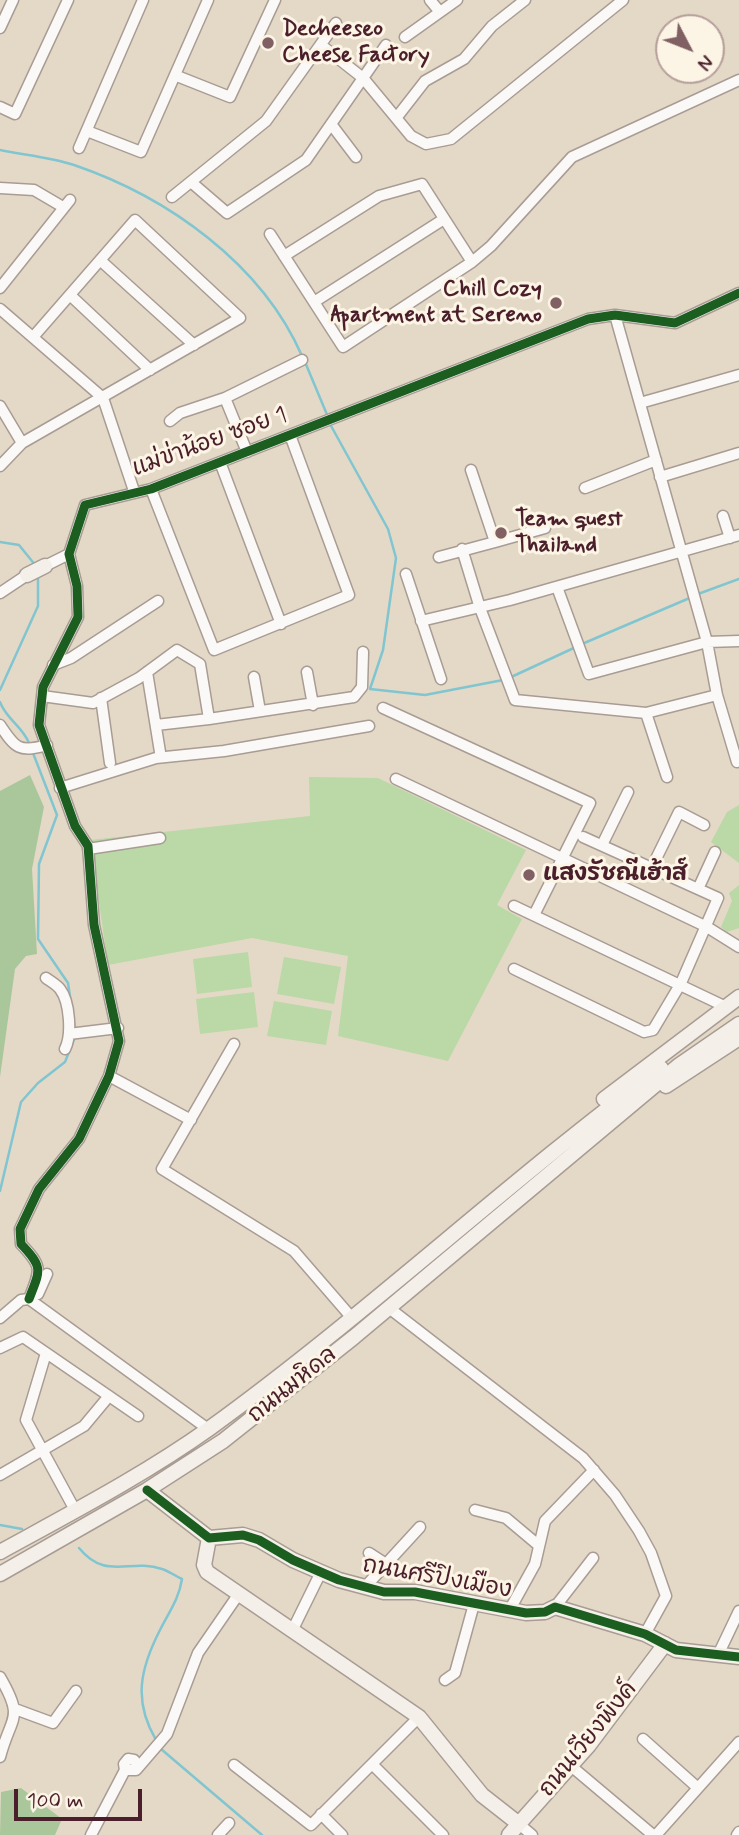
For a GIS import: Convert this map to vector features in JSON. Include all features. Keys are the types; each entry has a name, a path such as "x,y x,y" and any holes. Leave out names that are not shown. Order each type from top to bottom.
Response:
{"main road":[{"path":"27,575 45,566"},
{"name":"ถนนมหิดล","path":"557,1148 608,1096 739,997"},
{"name":"ถนนมหิดล","path":"0,1552 208,1429 352,1318 557,1148 739,1013"},
{"name":"ถนนมหิดล","path":"0,1574 147,1490 223,1441 389,1308 675,1063 739,1024"},
{"name":"ถนนมหิดล","path":"560,1163 739,1038"},
{"path":"147,1490 209,1538 204,1565 207,1572 419,1717 514,1830"},
{"name":"ถนนศรีปิงเมือง","path":"209,1538 243,1535 260,1539 320,1572 384,1592 415,1592 509,1611 545,1612 555,1607 645,1634 689,1653 739,1657"},
{"name":"ถนนเวียงพิงค์","path":"514,1830 571,1766 665,1644"}],"street":[{"path":"0,28 13,0"},
{"path":"0,107 15,114 68,0"},
{"path":"79,148 144,0"},
{"path":"87,131 141,152 177,76 208,0"},
{"path":"177,76 230,97 275,0"},
{"path":"430,0 440,12"},
{"path":"405,37 457,0"},
{"path":"397,117 425,80 464,59 492,26 525,0"},
{"path":"321,45 363,78 411,136 426,144 451,139 609,4 623,0"},
{"path":"172,197 266,121 336,23"},
{"path":"191,182 227,213 298,167 386,45"},
{"path":"270,234 344,347 472,262 491,246 572,157 739,80"},
{"path":"331,124 356,157"},
{"path":"284,256 379,196 422,184 472,262"},
{"path":"0,188 34,190 67,204 0,288"},
{"path":"314,302 444,219"},
{"path":"0,466 22,443 240,318 135,220 34,337"},
{"path":"100,260 194,345"},
{"name":"แม่ข่าน้อย ซอย 1","path":"69,554 85,505 151,489 588,320 615,316 675,323 739,293"},
{"path":"70,295 150,370"},
{"path":"0,309 103,398 134,491"},
{"path":"615,316 706,642 717,695 737,762 739,760"},
{"path":"170,421 186,410 225,398 302,360"},
{"path":"640,404 739,375"},
{"path":"225,398 247,452"},
{"path":"0,406 22,443"},
{"path":"151,489 214,650 281,624 349,595 290,435"},
{"path":"660,477 739,453"},
{"path":"585,488 656,460"},
{"path":"220,461 281,624"},
{"path":"471,470 495,542"},
{"path":"421,621 510,600 735,536 723,516"},
{"path":"439,557 545,528"},
{"path":"462,549 480,607 515,700 646,713 717,695"},
{"path":"32,1301 40,1269 38,1262 21,1244 20,1229 39,1189 79,1139 116,1057 118,1028 94,925 88,849 60,788 39,725 42,696 53,665 71,637 78,617 77,586 69,554 45,566"},
{"path":"406,573 442,679"},
{"path":"0,593 27,575"},
{"path":"557,587 589,674 706,642 739,641"},
{"path":"53,665 71,658 159,601"},
{"path":"42,696 93,703 147,672 177,650 200,664 209,719"},
{"path":"156,726 354,697 362,687 363,652"},
{"path":"147,672 160,752"},
{"path":"307,672 313,705"},
{"path":"254,677 260,711"},
{"path":"101,698 110,763"},
{"path":"383,708 590,803 534,915"},
{"path":"646,713 667,777"},
{"path":"0,725 17,748 27,751 47,745"},
{"path":"60,788 156,758 224,751 369,726"},
{"path":"396,779 707,927 739,947"},
{"path":"603,845 628,792"},
{"path":"652,867 679,812 704,825"},
{"path":"514,969 645,1032 653,1030 681,983 718,899 583,837"},
{"path":"88,849 160,838"},
{"path":"698,889 715,852"},
{"path":"514,906 681,983 724,1006"},
{"path":"46,978 60,989 74,1033 65,1049"},
{"path":"74,1033 118,1028"},
{"path":"234,1044 162,1169 294,1251 352,1318"},
{"path":"109,1076 191,1120"},
{"path":"32,1301 47,1274"},
{"path":"0,1318 21,1300 32,1301 208,1429"},
{"path":"389,1308 583,1458 594,1470 639,1531 651,1553 666,1596 645,1634"},
{"path":"0,1348 23,1337 138,1416"},
{"path":"46,1353 26,1420 41,1452 75,1510"},
{"path":"0,1475 84,1426 109,1396"},
{"path":"509,1611 535,1564 537,1544 545,1521 594,1470"},
{"path":"475,1510 506,1518 537,1544"},
{"path":"365,1587 420,1527"},
{"path":"369,1553 386,1564"},
{"path":"555,1607 593,1558"},
{"path":"292,1631 320,1572"},
{"path":"91,1835 125,1770 136,1770 137,1765 164,1738 198,1653 239,1595"},
{"path":"445,1680 455,1673 474,1604"},
{"path":"718,1655 739,1611"},
{"path":"0,1676 15,1709 15,1720 0,1753"},
{"path":"15,1709 54,1724 76,1691"},
{"path":"234,1765 311,1825 419,1717"},
{"path":"643,1739 698,1788"},
{"path":"571,1766 655,1835 739,1742"},
{"path":"372,1764 443,1835"},
{"path":"321,1814 342,1835"},
{"path":"218,1835 229,1823"},
{"path":"514,1830 532,1835"}],"green space":[{"path":"30,775 44,807 32,869 37,954 26,956 15,969 0,1077 0,791"},
{"path":"309,777 378,778 526,850 497,905 522,919 448,1061 338,1036 348,956 252,938 108,965 90,840 310,816"},
{"path":"739,805 739,863 711,842 727,812"},
{"path":"739,885 739,928 727,932 721,927 732,901 729,893"},
{"path":"248,952 252,987 197,994 193,959"},
{"path":"284,957 341,967 334,1004 277,994"},
{"path":"254,992 258,1027 200,1034 196,999"},
{"path":"274,1001 332,1011 326,1045 267,1036"},
{"path":"21,1788 62,1819 55,1835 0,1835 1,1792"}],"waterway":[{"path":"0,150 74,165 144,195 177,215 208,238 263,292 285,323 302,356"},
{"path":"305,362 328,417"},
{"path":"330,424 388,529 396,558 383,650 370,689 425,695 503,680"},
{"path":"0,542 19,545 36,566"},
{"path":"0,690 38,606 38,576"},
{"path":"698,594 739,579"},
{"path":"582,644 692,597"},
{"path":"509,678 576,647"},
{"path":"0,702 29,743"},
{"path":"33,753 57,815 39,864 38,939 68,983 75,1030"},
{"path":"0,1191 21,1102 38,1083 65,1062 75,1037"},
{"path":"0,1525 22,1529"},
{"path":"79,1548 99,1564 118,1567 150,1566 182,1579 176,1599 153,1644 144,1672 144,1712 156,1740"},
{"path":"161,1749 262,1835"}],"cycle path":[{"path":"29,1299 38,1270 34,1259 21,1244 20,1229 39,1189 79,1139 109,1076 119,1041 94,925 88,846 75,826 39,725 43,687 78,617 77,586 69,554 85,505 151,489 588,319 615,315 675,323 739,293"},
{"path":"147,1490 209,1538 243,1535 259,1540 293,1560 339,1580 384,1592 415,1592 526,1613 545,1612 555,1607 645,1634 676,1650 739,1657"}],"place":[{"name":"Decheeseo Cheese Factory","path":"268,43"},
{"name":"Chill Cozy Apartment at Sereno","path":"556,303"},
{"name":"Team quest Thailand","path":"501,533"},
{"name":"แสงรัชณีเฮ้าส์","path":"529,875"}]}
